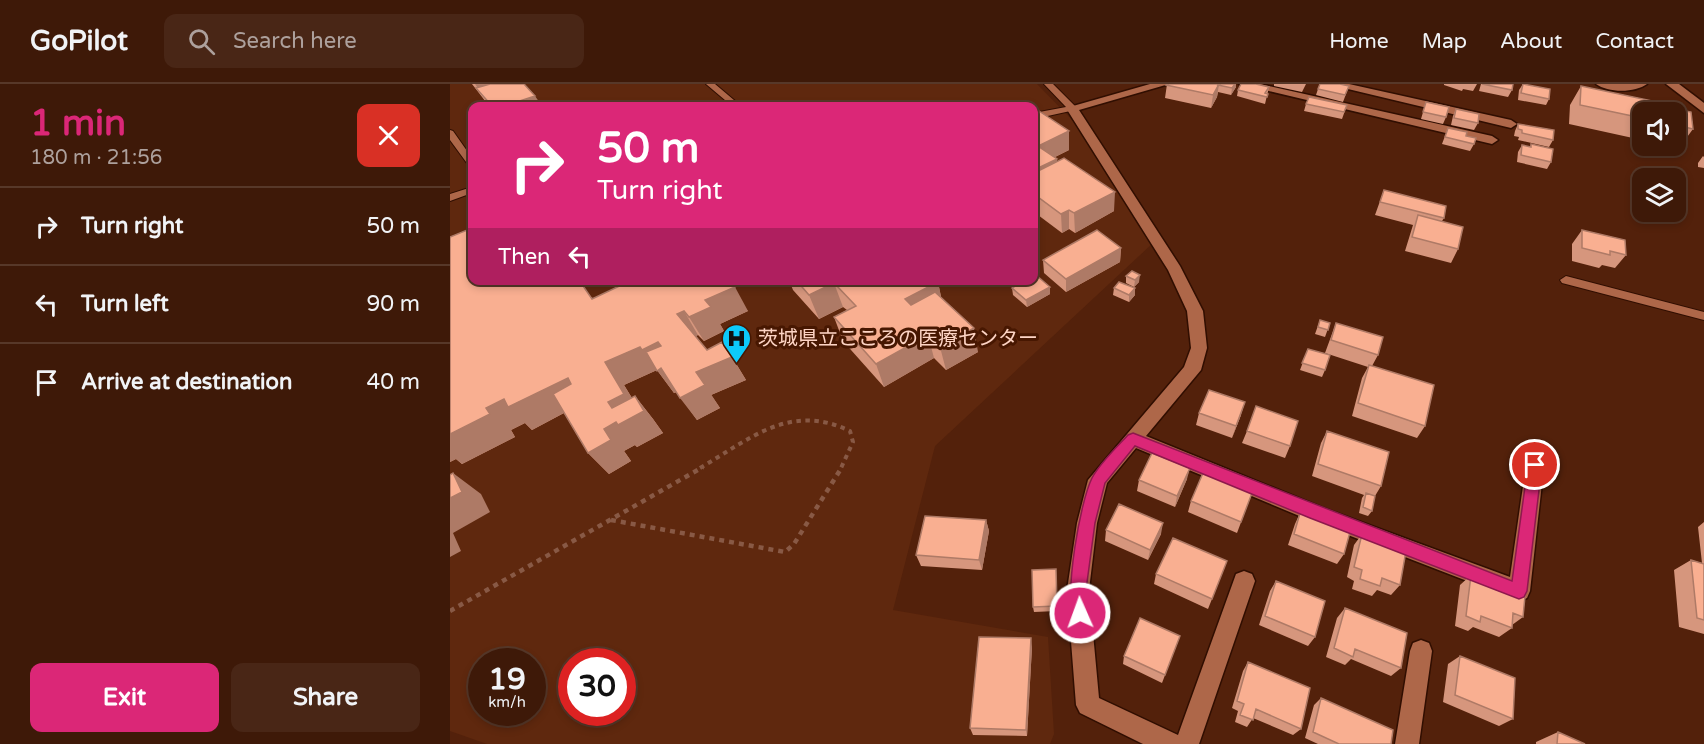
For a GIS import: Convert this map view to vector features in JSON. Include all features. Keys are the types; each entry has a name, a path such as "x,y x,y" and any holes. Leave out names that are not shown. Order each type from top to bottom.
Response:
{"street":[{"path":"1163,84 1072,108 1175,270 1194,310 1199,348 1192,370 1098,480 1087,523 1078,590 1088,705 1170,744"},
{"path":"1245,84 1492,140"},
{"path":"1333,84 1511,124"},
{"path":"1602,84 1617,87 1641,84"},
{"path":"1672,84 1704,109"},
{"path":"1133,439 1316,514 1519,591 1535,465"},
{"path":"1187,744 1244,581"},
{"path":"1407,744 1421,651"}],"lane":[{"path":"710,84 732,102"},
{"path":"1048,84 1072,108"},
{"path":"1038,115 1072,108"},
{"path":"450,132 468,158"},
{"path":"450,198 468,191"},
{"path":"1566,280 1704,316"}],"path":[{"path":"450,611 779,423 791,420 840,425 850,431 853,442 848,456 794,544 785,552 610,520"}],"shaded area":[{"name":"茨城県立こころの医療センター","path":"450,84 1037,84 1077,125 1154,242 935,446 893,610 1048,637 1054,734 1050,744 487,744 450,731"}],"building":[{"path":"490,84 524,84 535,96 516,102 488,102 476,88"},
{"path":"1167,84 1219,84 1213,95"},
{"path":"1219,84 1235,84 1232,88"},
{"path":"1241,84 1269,87 1265,93 1268,94 1267,97 1238,90"},
{"path":"1320,84 1349,86 1345,95 1318,89"},
{"path":"1482,84 1513,84 1512,90"},
{"path":"1523,84 1550,89 1549,99 1521,93"},
{"path":"1581,86 1657,102 1632,102 1632,116 1580,105"},
{"path":"1309,97 1347,105 1344,112 1306,104"},
{"path":"1426,102 1449,107 1446,117 1423,112"},
{"path":"1456,109 1479,114 1478,123 1454,118"},
{"path":"1038,110 1069,131 1038,146"},
{"path":"1686,111 1691,112 1693,129 1686,127"},
{"path":"1518,124 1554,130 1553,140 1522,133 1522,130 1518,129"},
{"path":"1448,128 1467,132 1466,136 1476,138 1474,144 1445,137"},
{"path":"1531,144 1553,149 1551,162 1521,155 1522,145 1531,147"},
{"path":"1038,146 1057,159 1038,168"},
{"path":"1064,158 1115,192 1074,213 1069,210 1061,214 1038,197 1038,171"},
{"path":"1384,190 1446,206 1444,218 1380,202"},
{"path":"1418,215 1463,227 1458,249 1412,237"},
{"path":"468,230 468,285 582,285 592,299 621,285 734,285 735,287 705,300 711,307 689,317 684,311 677,314 707,350 722,342 732,357 696,372 705,385 680,398 661,368 657,371 646,352 661,346 658,342 642,350 640,347 605,362 624,394 608,402 612,408 635,396 644,411 618,425 616,422 604,429 611,440 588,453 553,394 571,384 568,378 508,407 504,399 486,408 490,414 450,434 450,237"},
{"path":"1097,230 1121,248 1066,279 1043,260"},
{"path":"1582,230 1625,240 1626,255 1610,251 1610,255 1582,248"},
{"path":"1132,271 1140,275 1135,280 1126,276"},
{"path":"1038,277 1050,287 1026,300 1012,288 1017,285 1038,285"},
{"path":"1119,282 1135,288 1129,295 1114,288"},
{"path":"800,285 830,285 809,295"},
{"path":"836,285 932,285 905,299 911,305 935,292 974,328 940,347 928,335 876,364 834,317 856,306"},
{"path":"1320,320 1330,323 1328,330 1318,327"},
{"path":"1336,323 1383,337 1378,355 1331,340"},
{"path":"1308,349 1330,355 1325,370 1302,363"},
{"path":"1369,365 1434,385 1425,426 1358,403"},
{"path":"1209,390 1245,402 1236,426 1199,413"},
{"path":"1256,406 1298,421 1290,446 1247,431"},
{"path":"1327,431 1389,452 1381,486 1318,464"},
{"path":"1152,453 1190,468 1177,496 1139,480"},
{"path":"453,473 462,492 450,498 450,475"},
{"path":"1203,473 1252,493 1241,522 1191,501"},
{"path":"1366,493 1375,496 1372,511 1363,507"},
{"path":"1119,504 1163,523 1150,550 1106,530"},
{"path":"1300,513 1350,532 1344,554 1294,534"},
{"path":"925,516 986,520 979,560 916,555"},
{"path":"1362,534 1406,551 1400,585 1382,578 1380,586 1360,579 1362,570 1354,567"},
{"path":"1173,538 1227,561 1212,599 1156,574"},
{"path":"1691,560 1704,564 1704,620 1697,618"},
{"path":"1056,569 1057,606 1033,607 1032,570"},
{"path":"1471,575 1525,596 1523,617 1513,613 1512,628 1481,616 1480,622 1466,616"},
{"path":"1276,581 1325,601 1315,637 1265,616"},
{"path":"1345,608 1407,633 1401,668 1355,649 1353,657 1334,648"},
{"path":"1140,618 1180,636 1165,675 1124,656"},
{"path":"979,637 1031,638 1026,730 970,728"},
{"path":"1460,656 1515,678 1513,719 1455,695"},
{"path":"1248,662 1310,688 1301,729 1256,709 1253,720 1240,715 1244,704 1237,701"},
{"path":"1321,698 1393,730 1391,744 1339,744 1313,732"},
{"path":"1558,732 1585,744 1557,744"}],"place":[{"name":"茨城県立こころの医療センター","path":"737,364"}],"route":[{"path":"1080,613 1078,590 1087,523 1098,480 1133,439 1316,514 1519,591 1535,465"}]}
